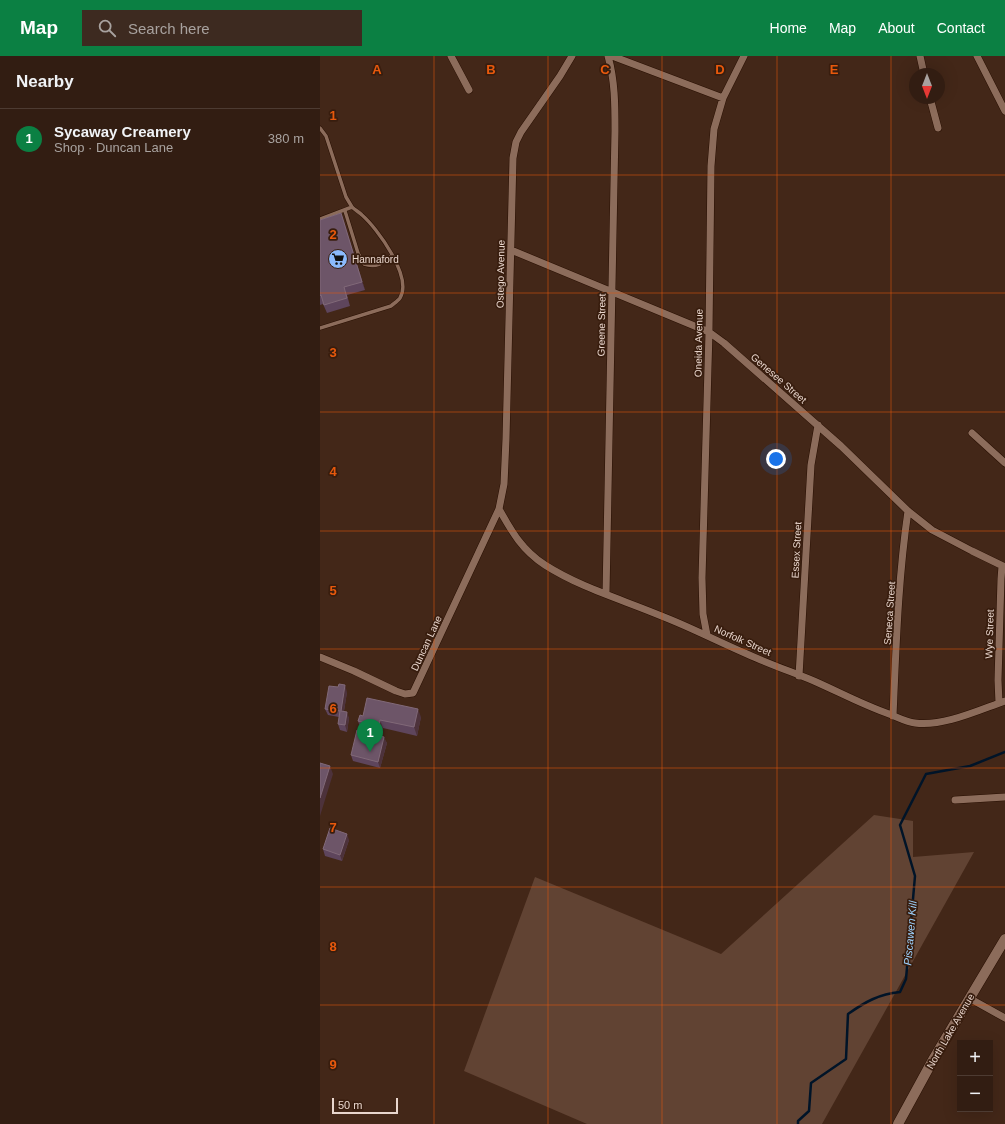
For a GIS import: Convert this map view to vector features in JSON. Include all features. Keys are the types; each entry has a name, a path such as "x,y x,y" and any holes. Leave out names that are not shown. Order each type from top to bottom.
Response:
{"street":[{"path":"451,56 469,90"},
{"name":"Ostego Avenue","path":"499,509 504,484 512,166 516,142 521,132 572,56"},
{"name":"Greene Street","path":"606,594 615,131 613,74 608,56"},
{"path":"612,56 723,98"},
{"name":"Oneida Avenue","path":"707,636 703,614 702,578 709,332 711,166 714,129 723,98 744,56"},
{"path":"920,56 923,68"},
{"path":"977,56 1005,111"},
{"path":"932,104 938,128"},
{"name":"Genesee Street","path":"511,250 709,332 724,343 818,425 908,511 932,530 1004,566"},
{"name":"Essex Street","path":"799,676 811,465 818,425"},
{"path":"972,434 1005,463"},
{"name":"Norfolk Street","path":"499,509 516,538 532,555 561,574 587,587 664,616 745,654 893,716 914,723 930,723 948,720 1002,702"},
{"name":"Duncan Lane","path":"320,657 396,691 405,694 413,693 499,509"},
{"name":"Seneca Street","path":"893,716 905,535 908,511"},
{"name":"Wye Street","path":"1002,702 998,672 1001,579 1004,566"},
{"path":"955,800 1005,797"},
{"name":"North Lake Avenue","path":"898,1124 934,1058 1005,939"},
{"path":"969,998 1005,1018"}],"lane":[{"path":"320,128 326,136 346,198 352,208 362,215 381,238 392,255 403,280 400,299 390,306 320,328"},
{"path":"320,219 352,208"},
{"path":"345,211 358,253 364,264 375,266 382,264 392,255"}],"shaded area":[{"path":"874,815 913,821 913,857 974,852 822,1124 587,1124 464,1071 535,877 721,954"}],"building":[{"name":"Hannaford","path":"341,213 362,282 344,287 347,298 324,305 321,295 320,296 320,220"},
{"path":"339,684 345,685 341,711 347,712 345,725 338,724 340,711 325,709 329,686 338,687"},
{"path":"367,698 418,709 414,727 380,720 379,728 358,721 360,715 363,716"},
{"path":"357,730 384,737 378,762 351,755"},
{"path":"320,763 330,766 320,798"},
{"path":"330,828 347,834 340,855 323,849"}],"waterway":[{"name":"Piscawen Kill","path":"798,1124 798,1121 809,1111 811,1083 846,1059 848,1014 872,999 900,992 906,979 915,876 900,825 926,774 970,766 1005,752"}],"place":[{"name":"Hannaford","path":"338,259"},
{"name":"Sycaway Creamery","path":"370,752"}]}
